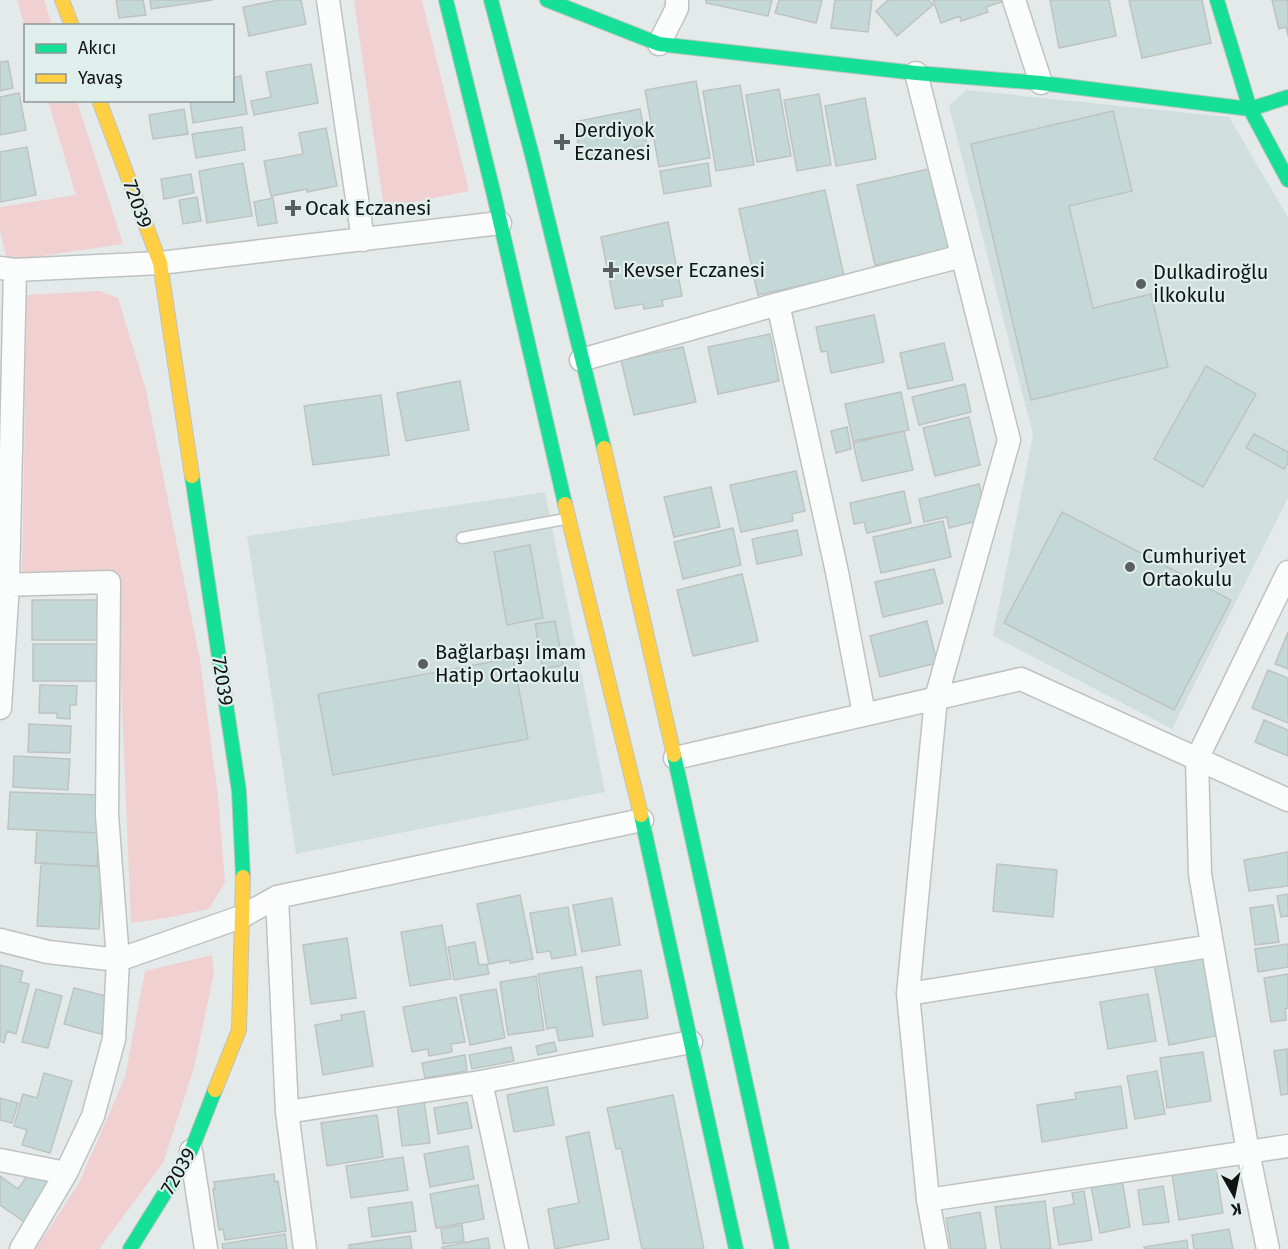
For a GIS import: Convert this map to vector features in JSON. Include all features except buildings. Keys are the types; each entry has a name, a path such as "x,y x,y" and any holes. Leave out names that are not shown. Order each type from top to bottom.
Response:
{"main road":[{"path":"62,0 71,24"},
{"path":"446,0 568,519 642,820 736,1249"},
{"path":"491,0 536,166 675,758 782,1249"},
{"path":"546,0 659,44 916,73 1041,83 1250,109 1288,97"},
{"path":"1217,0 1250,109 1288,180"},
{"name":"72039","path":"100,102 160,263 239,792 243,861 239,1030 191,1151 130,1249"}],"street":[{"path":"328,0 363,240"},
{"path":"659,44 677,8 677,0"},
{"path":"1014,0 1041,83"},
{"path":"916,73 1009,440 936,698 908,994 928,1200 937,1249"},
{"path":"0,708 4,585 7,269 160,263 500,223"},
{"path":"581,360 778,304 962,256"},
{"path":"778,304 837,572 864,714"},
{"path":"1268,1249 1248,1152 1200,874 1197,759 1288,572"},
{"path":"4,585 109,582 107,815 118,960 114,1039 93,1116 66,1173 21,1249"},
{"path":"675,758 1021,679 1288,800"},
{"path":"0,940 48,952 118,960 241,917 277,897 642,820"},
{"path":"277,897 287,1112 305,1249"},
{"path":"908,994 1211,946"},
{"path":"287,1112 481,1082 691,1042"},
{"path":"481,1082 517,1249"},
{"path":"928,1200 1288,1146"},
{"path":"191,1151 206,1249"},
{"path":"0,1160 66,1173"}],"lane":[{"path":"462,538 568,519"}],"shaded area":[{"path":"17,0 44,0 52,24 24,24"},
{"path":"354,0 422,0 469,191 384,208"},
{"path":"966,90 1229,117 1288,217 1288,498 1172,729 993,636 1033,435 949,106"},
{"path":"48,102 77,102 123,244 7,261 0,230 0,207 76,195"},
{"path":"99,291 118,298 146,390 200,660 218,796 225,882 209,909 131,923 117,584 22,575 27,295"},
{"name":"Bağlarbaşı İmam Hatip Ortaokulu","path":"545,492 605,792 296,854 247,536"},
{"path":"212,955 214,973 194,1068 163,1163 99,1249 36,1249 80,1181 125,1077 145,971"}],"traffic: fast":[{"path":"446,0 494,195 565,504"},
{"path":"491,0 532,155 604,448"},
{"path":"547,0 659,44 916,73 1041,83 1250,109 1288,180"},
{"path":"1217,0 1250,109 1288,97"},
{"path":"192,476 239,791 243,877"},
{"path":"674,755 782,1249"},
{"path":"641,815 736,1249"},
{"path":"130,1249 191,1151 215,1090"}],"traffic: slow":[{"path":"62,0 71,24"},
{"path":"100,102 160,263 192,476"},
{"path":"604,448 674,755"},
{"path":"565,504 641,815"},
{"path":"215,1090 239,1030 243,877"}],"place":[{"name":"Derdiyok Eczanesi","path":"562,142"},
{"name":"Ocak Eczanesi","path":"293,208"},
{"name":"Kevser Eczanesi","path":"611,270"},
{"name":"Dulkadiroğlu İlkokulu","path":"1141,284"},
{"name":"Cumhuriyet Ortaokulu","path":"1130,567"},
{"name":"Bağlarbaşı İmam Hatip Ortaokulu","path":"423,664"}]}
